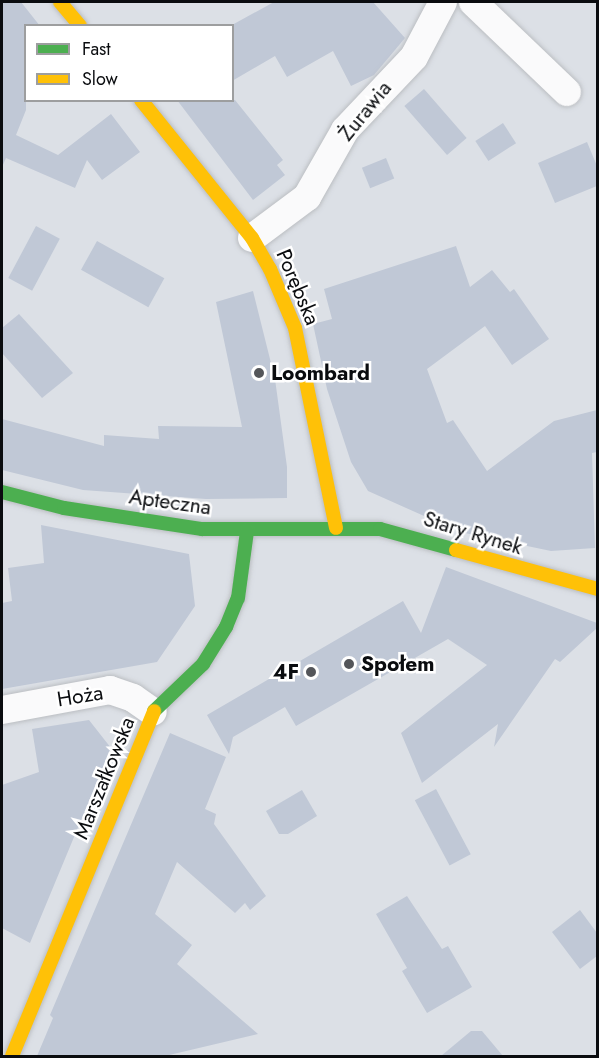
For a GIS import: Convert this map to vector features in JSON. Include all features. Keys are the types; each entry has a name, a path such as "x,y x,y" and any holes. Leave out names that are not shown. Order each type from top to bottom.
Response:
{"street":[{"path":"60,2 78,24"},
{"name":"Żurawia","path":"252,238 307,197 345,129 414,57 443,2"},
{"path":"473,2 567,92"},
{"name":"Porębska","path":"143,102 252,238 270,269 295,328 336,528"},
{"name":"Apteczna","path":"2,492 86,512 202,529 247,531 336,528"},
{"name":"Stary Rynek","path":"336,528 380,529 597,589"},
{"name":"Marszałkowska","path":"12,1056 153,712 203,664 221,637 238,598 247,531"},
{"name":"Hoża","path":"2,710 110,690 133,698 153,712"}],"building":[{"path":"2,2 21,2 38,24 24,24 24,102 26,102 26,110 16,135 58,155 111,114 140,152 102,180 87,160 75,188 6,158 2,167"},
{"path":"274,2 373,2 405,38 374,75 351,86 333,51 287,77 275,56 234,80 234,24"},
{"path":"424,89 467,138 447,155 404,106"},
{"path":"235,100 283,160 277,165 285,175 253,200 179,102 234,102"},
{"path":"503,123 516,143 488,161 475,141"},
{"path":"587,142 597,166 597,186 555,203 538,163"},
{"path":"386,158 394,178 370,188 362,168"},
{"path":"36,226 60,239 32,291 8,278"},
{"path":"97,241 164,278 148,307 81,270"},
{"path":"456,246 470,287 492,270 510,292 514,289 549,339 512,365 485,326 427,369 447,423 453,420 487,471 554,421 597,410 597,452 592,453 595,548 551,551 460,532 368,491 351,462 327,389 313,324 332,319 324,289"},
{"path":"253,291 275,379 287,467 287,498 206,499 83,490 2,470 2,419 104,446 104,435 159,439 158,426 242,427 216,302"},
{"path":"19,314 73,373 42,398 2,353 2,328"},
{"path":"41,525 189,554 195,606 157,662 2,689 2,603 12,601 8,568 44,563"},
{"path":"446,567 597,623 597,628 560,662 555,659 494,747 498,724 422,783 401,733 487,665 448,639 296,726 285,707 233,737 229,754 207,715 403,601 421,633"},
{"path":"89,720 111,748 30,943 2,928 2,785 39,772 32,729"},
{"path":"170,733 226,757 205,809 216,814 214,824 266,896 250,910 245,903 235,913 177,862 155,914 192,945 177,964 258,1034 165,1056 37,1056 53,1018 50,1015"},
{"path":"436,789 471,854 450,866 415,800"},
{"path":"302,790 317,816 288,834 279,834 266,811"},
{"path":"407,896 442,949 448,946 472,987 427,1013 402,971 407,968 376,914"},
{"path":"580,910 597,933 597,956 580,969 552,932"},
{"path":"471,1031 482,1031 503,1056 441,1056"}],"traffic: fast":[{"path":"2,492 64,508 202,529 380,529 456,550"},
{"path":"154,711 203,664 226,627 238,598 247,531"}],"traffic: slow":[{"path":"60,2 78,24"},
{"path":"143,102 252,238 270,269 295,328 336,528"},
{"path":"456,550 598,589"},
{"path":"12,1056 154,711"}],"place":[{"name":"Loombard","path":"259,373"},
{"name":"Społem","path":"349,664"},
{"name":"4F","path":"311,672"}]}
